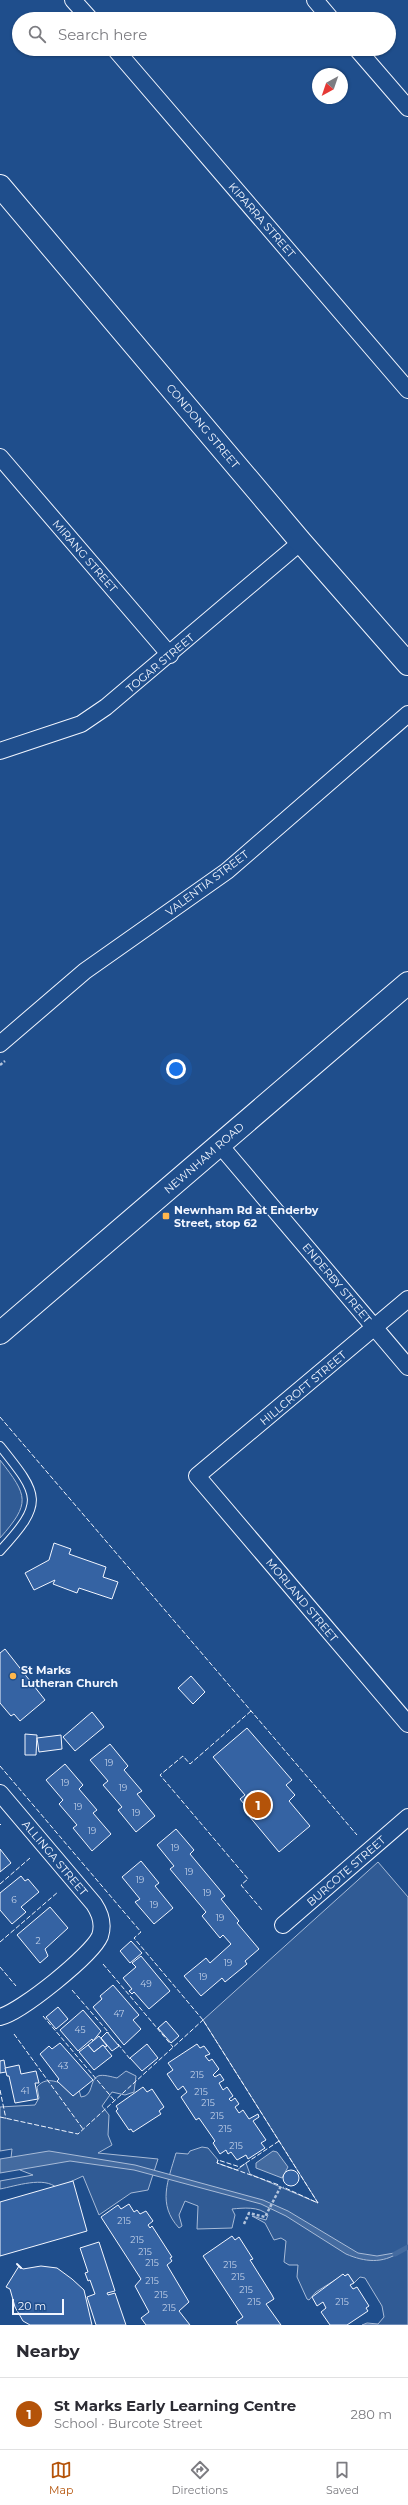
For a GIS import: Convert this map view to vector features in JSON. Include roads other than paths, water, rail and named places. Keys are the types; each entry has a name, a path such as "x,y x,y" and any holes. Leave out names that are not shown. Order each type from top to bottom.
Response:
{"street":[{"path":"73,0 84,12"},
{"path":"315,0 325,12"},
{"name":"KIPARRA STREET","path":"121,56 408,390"},
{"path":"363,56 408,108"},
{"name":"CONDONG STREET","path":"0,186 301,542 408,664"},
{"name":"MIRANG STREET","path":"0,457 170,655"},
{"name":"TOGAR STREET","path":"0,751 81,724 106,707 170,655 301,542"},
{"name":"VALENTIA STREET","path":"0,1044 85,971 227,871 408,714"},
{"name":"NEWNHAM ROAD","path":"0,1333 408,983"},
{"name":"ENDERBY STREET","path":"219,1144 408,1367"},
{"name":"HILLCROFT STREET","path":"197,1476 408,1299"},
{"name":"MORLAND STREET","path":"197,1476 408,1724"},
{"name":"ALLINGA STREET","path":"0,1793 94,1904 101,1918 102,1927 100,1935 92,1948 41,1993 0,2017"},
{"name":"BURCOTE STREET","path":"283,1925 408,1817"}],"lane":[{"path":"0,1446 24,1476 29,1485 32,1500 27,1520 0,1551"}],"waterway":[{"path":"395,2254 408,2247"}],"place":[{"name":"Newnham Rd at Enderby Street, stop 62","path":"166,1216"},
{"name":"St Marks Lutheran Church","path":"13,1676"},
{"name":"St Marks Early Learning Centre","path":"258,1805"}]}
